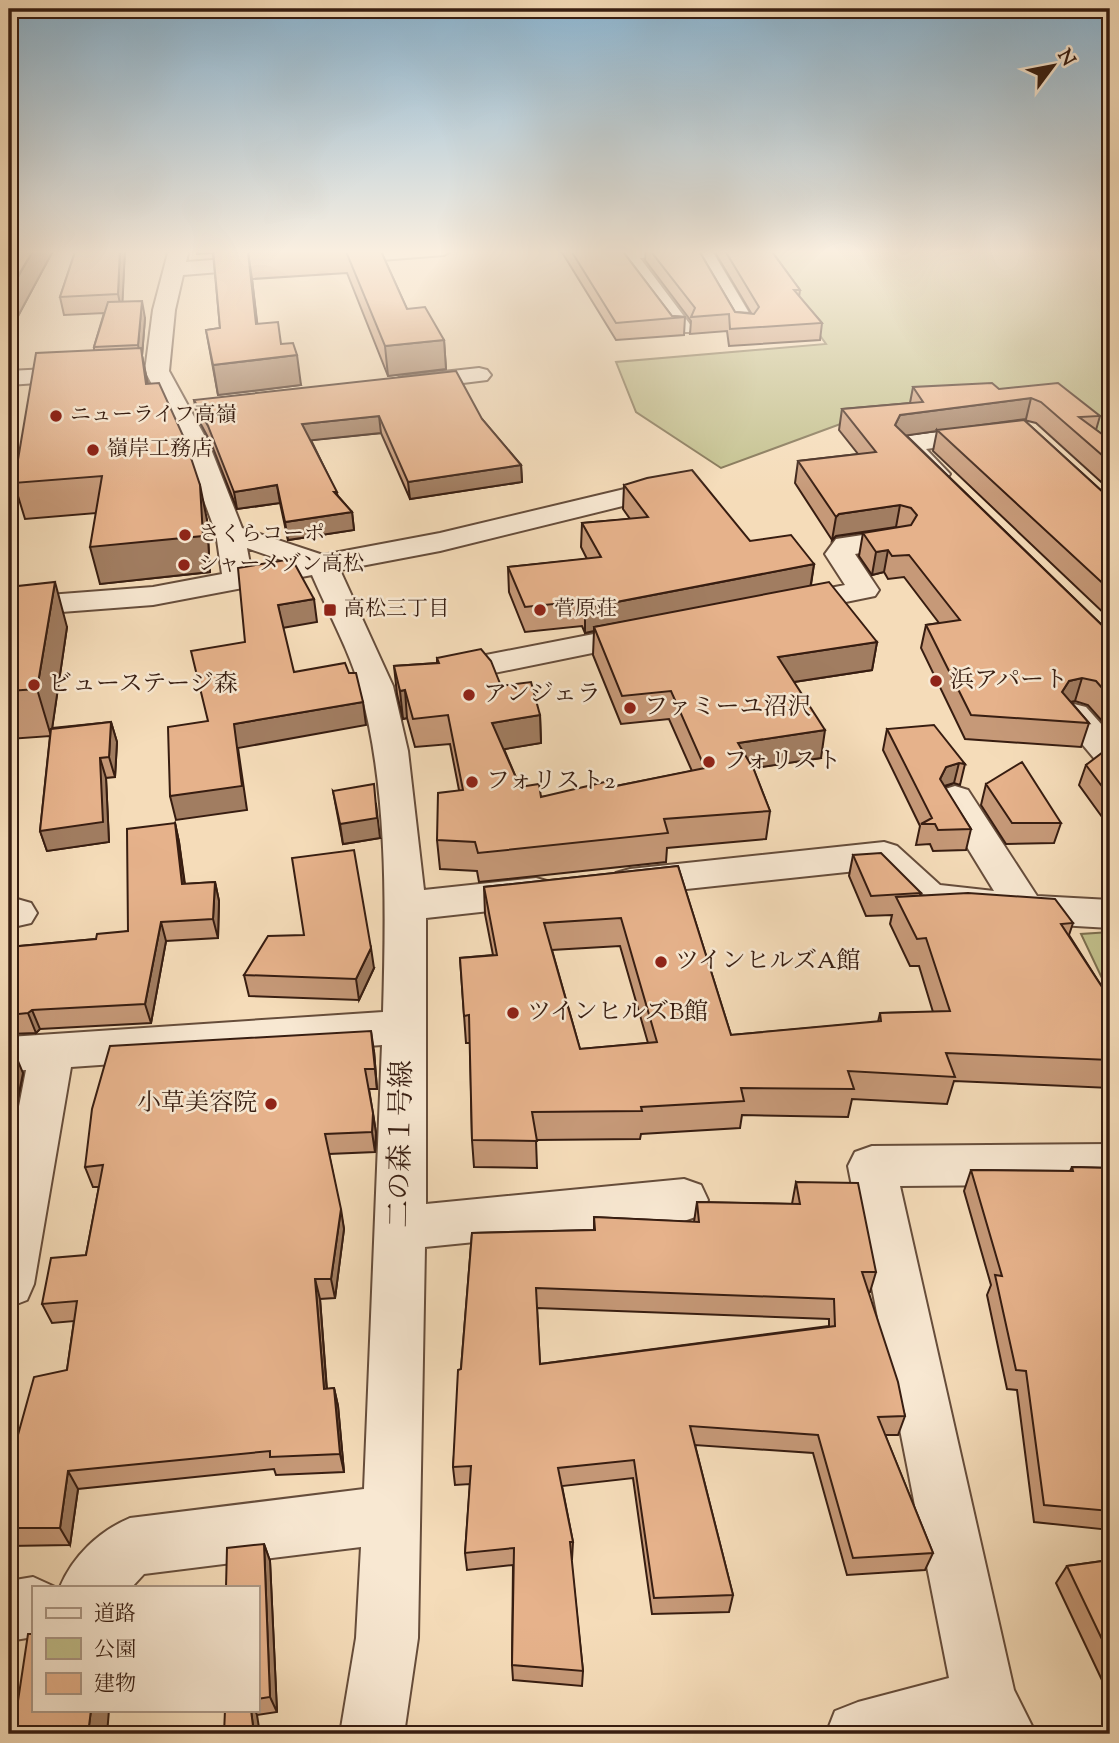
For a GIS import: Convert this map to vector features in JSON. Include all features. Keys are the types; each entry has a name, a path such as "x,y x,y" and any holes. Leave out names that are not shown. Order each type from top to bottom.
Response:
{"street":[{"path":"162,330 157,371 179,409 230,533 237,581"},
{"path":"130,372 157,371"},
{"path":"9,378 103,373"},
{"path":"384,386 479,375"},
{"path":"179,409 206,406"},
{"path":"955,490 906,444 1013,432"},
{"path":"9,607 153,596 237,581 440,542 633,495"},
{"path":"230,533 323,565"},
{"path":"756,611 864,590 840,554 846,545 896,539"},
{"name":"二の森１号線","path":"323,565 399,682 391,751 406,906 401,1228 387,1638 372,1734"},
{"path":"399,682 674,627"},
{"path":"1074,714 1110,755"},
{"path":"956,798 1025,909"},
{"path":"406,906 884,855 929,897 1025,909 1110,914"},
{"path":"9,1284 30,1052 403,1027"},
{"path":"858,1734 995,1717 872,1166 1110,1164"},
{"path":"401,1228 684,1200"},
{"path":"91,1586 130,1547 390,1514"},
{"path":"9,1611 32,1607"}],"green space":[{"path":"816,330 1110,330 1110,450 1039,389 873,412 721,468 636,412 616,362 826,344"},
{"path":"1110,932 1110,995 1081,934"}],"building":[{"path":"99,330 139,330 138,345 94,347"},
{"path":"206,330 279,330 281,344 293,343 297,355 213,365"},
{"path":"379,330 438,330 444,340 385,346"},
{"path":"141,348 146,384 159,383 185,440 200,485 203,536 90,547 102,476 14,483 36,353"},
{"path":"456,371 482,419 521,465 408,482 379,416 302,424 337,492 334,492 352,512 285,522 277,485 234,492 208,426 194,400"},
{"path":"992,383 999,389 1058,383 1100,416 1079,417 1110,440 1110,462 1041,402 1031,398 900,415 895,425 1110,633 1110,697 1096,681 1082,678 1069,681 1062,692 1089,723 971,715 926,625 960,620 909,555 892,556 888,550 876,552 863,533 911,525 917,515 911,508 900,505 839,514 836,517 798,461 876,452 842,409 923,402 913,387"},
{"path":"1024,420 1105,494 1110,495 1110,590 937,430"},
{"path":"692,470 750,541 791,535 814,564 585,608 582,601 525,607 508,567 601,557 582,523 648,517 624,485"},
{"path":"292,559 314,599 278,605 294,672 345,663 349,673 356,673 363,702 234,724 242,786 170,796 168,727 208,721 191,651 245,642 238,568"},
{"path":"55,582 37,689 9,691 9,587"},
{"path":"829,582 877,642 778,657 825,730 738,743 754,770 770,811 664,819 668,833 478,853 475,842 437,840 438,793 463,790 448,715 413,719 405,690 400,691 394,666 439,663 437,658 481,649 491,661 501,686 531,682 540,715 492,723 520,787 539,784 541,797 609,781 611,787 705,768 671,691 622,696 594,627"},
{"path":"111,722 109,757 100,758 103,822 40,831 51,729"},
{"path":"934,725 965,764 946,767 940,779 971,829 938,830 935,824 921,824 932,818 887,729"},
{"path":"1107,749 1110,753 1110,797 1086,765"},
{"path":"1022,762 1061,823 1012,823 986,784"},
{"path":"374,784 377,818 340,824 333,791"},
{"path":"175,823 182,884 215,882 213,919 161,922 145,1004 32,1010 9,1015 9,947 96,939 97,934 128,931 127,829"},
{"path":"354,850 371,948 356,979 244,975 268,936 304,935 292,858"},
{"path":"881,853 921,893 871,896 853,855"},
{"path":"678,866 731,1035 881,1021 880,1013 950,1011 926,938 917,939 896,897 968,893 1055,899 1073,923 1061,924 1104,990 1110,990 1110,1060 946,1053 955,1077 848,1071 854,1089 741,1088 744,1101 641,1107 642,1111 532,1112 537,1141 472,1140 469,1015 464,1016 460,958 497,955 484,887","holes":["621,918 657,1042 580,1049 544,923"]},
{"path":"371,1031 375,1069 365,1069 373,1113 372,1132 325,1134 341,1209 331,1279 315,1279 324,1389 334,1388 340,1454 270,1457 270,1451 68,1471 60,1528 9,1528 9,1442 16,1442 34,1377 67,1370 77,1301 42,1304 51,1258 86,1255 103,1165 85,1167 92,1109 110,1046"},
{"path":"9,1054 15,1054 10,1079 9,1079"},
{"path":"1072,1167 1110,1168 1110,1511 1044,1505 1026,1371 1016,1370 995,1275 1002,1276 971,1170 1073,1171"},
{"path":"796,1182 858,1183 876,1272 862,1272 898,1382 905,1416 878,1417 933,1553 853,1558 818,1435 690,1426 733,1595 654,1598 634,1460 558,1468 573,1542 570,1542 583,1671 512,1665 514,1548 465,1553 471,1466 453,1467 458,1370 461,1369 472,1233 595,1230 594,1217 699,1222 697,1202 800,1204","holes":["536,1288 834,1299 835,1326 540,1364"]},
{"path":"264,1544 270,1697 259,1699 259,1586 226,1586 227,1548"},
{"path":"1110,1560 1110,1656 1067,1566"},
{"path":"28,1634 32,1634 32,1712 91,1712 88,1734 13,1734"},
{"path":"225,1712 251,1712 254,1734 224,1734"},
{"path":"988,1730 990,1734 972,1734"}],"place":[{"name":"ニューライフ高嶺","path":"56,416"},
{"name":"嶺岸工務店","path":"93,450"},
{"name":"さくらコーポ","path":"185,535"},
{"name":"シャーメゾン高松","path":"184,565"},
{"name":"高松三丁目","path":"330,610"},
{"name":"菅原荘","path":"540,610"},
{"name":"浜アパート","path":"936,681"},
{"name":"ビューステージ森","path":"34,685"},
{"name":"アンジェラ","path":"469,695"},
{"name":"ファミーユ沼沢","path":"630,708"},
{"name":"フォリスト","path":"709,762"},
{"name":"フォリスト2","path":"472,782"},
{"name":"ツインヒルズA館","path":"661,962"},
{"name":"ツインヒルズB館","path":"513,1013"},
{"name":"小草美容院","path":"271,1104"}]}
